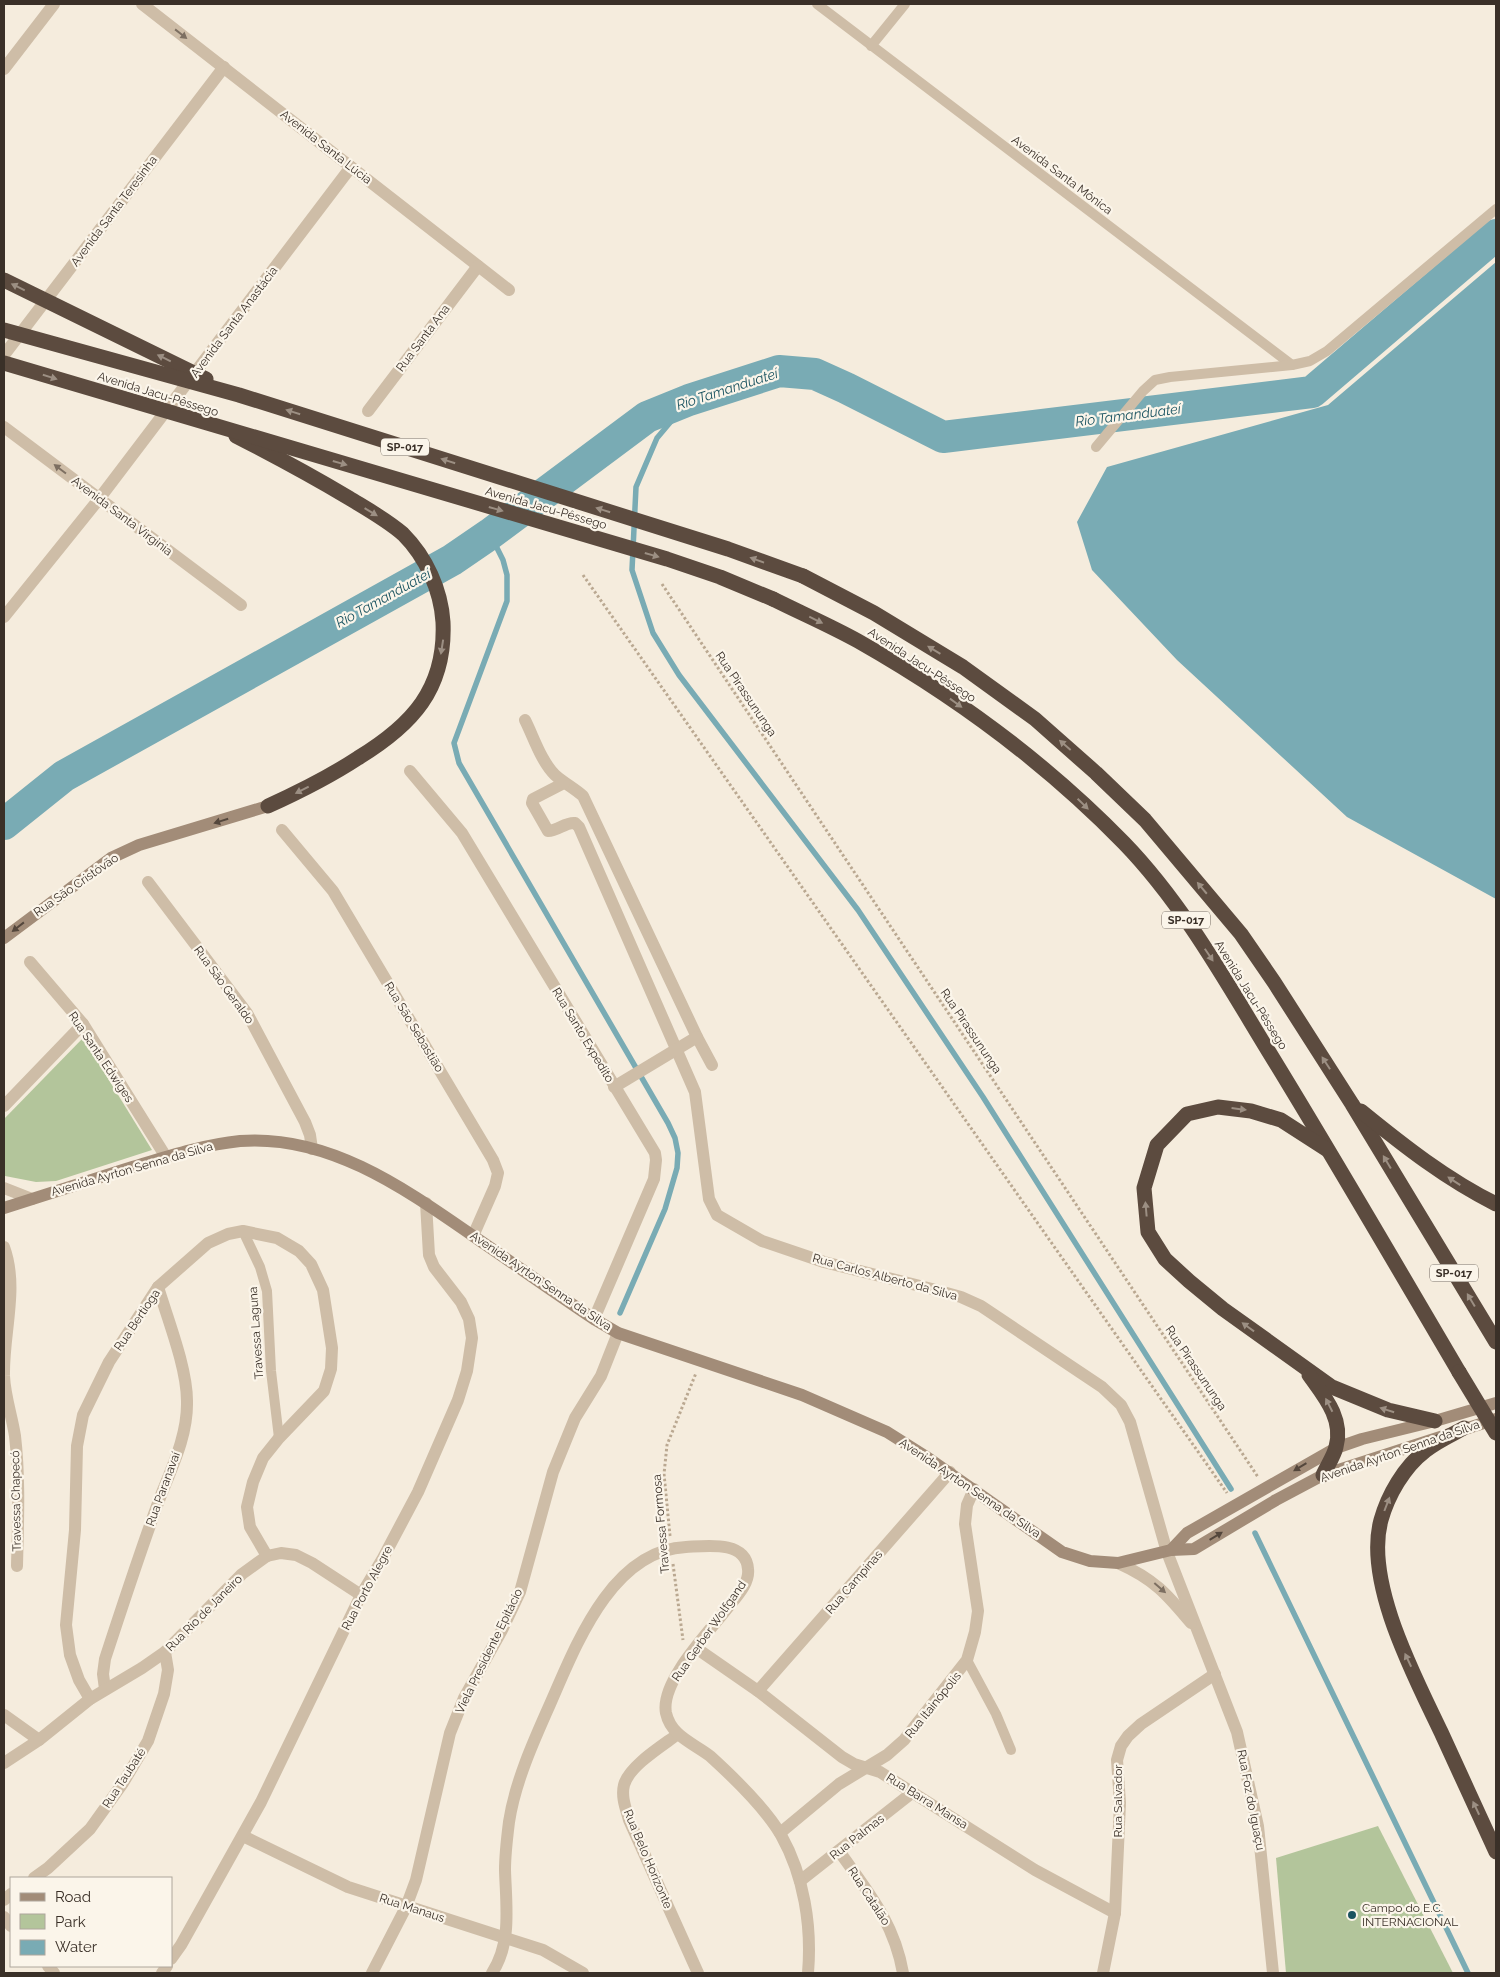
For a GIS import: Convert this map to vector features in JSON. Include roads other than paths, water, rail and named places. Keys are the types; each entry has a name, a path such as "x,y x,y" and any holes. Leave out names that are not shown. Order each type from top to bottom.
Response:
{"highway":[{"path":"4,280 239,395"},
{"name":"Avenida Jacu-Pêssego","path":"4,330 239,395 728,549 803,576 874,613 963,667 1035,719 1145,820 1241,934 1352,1104 1496,1342"},
{"name":"Avenida Jacu-Pêssego","path":"4,362 667,559 720,577 773,599 858,641 942,694 1015,746 1075,796 1125,844 1176,905 1218,967 1330,1151 1496,1433"},
{"path":"222,428 303,470 380,517 403,534 422,557 435,582 442,610 444,640 439,668 428,695 411,719 386,741 335,773 268,806"},
{"path":"1352,1104 1420,1158 1469,1190 1496,1204"},
{"path":"1330,1151 1282,1120 1251,1111 1218,1107 1187,1114 1157,1145 1144,1188 1148,1232 1165,1259 1189,1281 1223,1309 1332,1386 1388,1410 1435,1421"},
{"path":"1304,1367 1328,1401 1339,1435 1336,1448 1323,1475"},
{"path":"1464,1428 1424,1451 1405,1471 1391,1494 1380,1522 1378,1555 1384,1591 1403,1649 1496,1852"}],"main road":[{"name":"Rua São Cristóvão","path":"4,938 111,858 139,845 268,806"},
{"name":"Avenida Ayrton Senna da Silva","path":"4,1208 213,1144 265,1141 312,1148 357,1164 406,1190 594,1319 618,1333 802,1396 887,1432 950,1472 1062,1552 1090,1561 1118,1563 1169,1550 1194,1549 1276,1500 1323,1475 1496,1419"},
{"name":"Avenida Ayrton Senna da Silva","path":"1169,1550 1187,1533 1336,1448 1362,1439 1435,1421 1496,1403"}],"street":[{"path":"4,69 54,4"},
{"name":"Avenida Santa Lúcia","path":"142,4 509,290"},
{"name":"Avenida Santa Teresinha","path":"4,355 224,67"},
{"name":"Avenida Santa Anastácia","path":"4,617 99,499 351,167"},
{"name":"Rua Santa Ana","path":"368,411 478,266"},
{"name":"Avenida Santa Virginia","path":"4,427 241,605"},
{"path":"525,720 543,759 553,773 584,796 697,1037 712,1065"},
{"name":"Rua Santo Expedito","path":"410,771 462,833 655,1153 656,1168 654,1179 594,1319"},
{"name":"Rua Carlos Alberto da Silva","path":"564,783 534,799 532,803 548,831 553,831 571,823 575,823 579,827 695,1092 709,1199 717,1215 762,1241 824,1262 947,1293 981,1306 1102,1388 1121,1405 1130,1422 1169,1550"},
{"name":"Rua São Sebastião","path":"282,830 332,891 493,1160 498,1173 495,1186 473,1236"},
{"name":"Rua São Geraldo","path":"148,882 247,1013 305,1122 312,1148"},
{"name":"Rua Santa Edwiges","path":"30,962 83,1024 166,1157"},
{"path":"4,1106 83,1024"},
{"path":"614,1087 677,1051 697,1037"},
{"path":"4,1188 32,1199"},
{"name":"Rua Porto Alegre","path":"172,1957 243,1836 361,1595 418,1492 458,1400 467,1371 472,1338 469,1319 461,1302 434,1267 429,1254 426,1203"},
{"name":"Rua Bertioga","path":"90,1698 78,1680 70,1655 66,1625 75,1530 77,1446 83,1415 95,1387 158,1287 208,1243 228,1234 243,1231 277,1238 299,1251 311,1264 322,1290 332,1348 331,1369 324,1391 279,1438 263,1458 253,1482 247,1507 250,1527 267,1556"},
{"name":"Travessa Chapecó","path":"4,1247 11,1278 4,1344 4,1377 14,1435 18,1514 17,1566"},
{"name":"Rua Paranavaí","path":"105,1689 103,1674 106,1659 158,1503 177,1454 185,1423 187,1403 186,1381 158,1287"},
{"name":"Viela Presidente Epitácio","path":"372,1973 406,1907 416,1880 450,1733 464,1698 502,1630 520,1592 552,1472 575,1418 601,1376 618,1333"},
{"path":"4,1445 14,1435"},
{"name":"Rua Campinas","path":"758,1691 950,1472"},
{"name":"Rua Itainópolis","path":"780,1834 839,1784 887,1755 904,1740 967,1660 975,1632 978,1611 965,1524 967,1505 974,1489"},
{"name":"Rua Gerber Wolfgand","path":"492,1973 499,1963 506,1937 505,1866 509,1821 527,1756 580,1635 615,1585 638,1564 671,1547 702,1546 734,1548 741,1552 746,1560 748,1569 747,1581 686,1661 666,1696 665,1710 669,1724 678,1734 708,1755 734,1779 780,1834 794,1862 800,1881 810,1932 808,1973"},
{"name":"Rua Foz do Iguaçu","path":"1169,1550 1238,1732 1258,1826 1273,1973"},
{"path":"267,1556 281,1553 296,1555 361,1595"},
{"name":"Rua Rio de Janeiro","path":"4,1763 39,1740 90,1698 142,1668 165,1652 242,1574 267,1556"},
{"name":"Rua Foz do Iguaçu","path":"1118,1563 1134,1570 1167,1594 1199,1633"},
{"name":"Rua Barra Mansa","path":"696,1648 758,1691 854,1764 880,1772 1035,1870 1115,1913"},
{"name":"Rua Taubaté","path":"35,1877 48,1868 90,1829 148,1741 164,1694 168,1670 165,1652"},
{"name":"Rua Salvador","path":"1103,1973 1115,1913 1120,1803 1117,1760 1121,1746 1128,1736 1141,1724 1215,1674"},
{"path":"4,1715 39,1740"},
{"name":"Rua Belo Horizonte","path":"678,1734 633,1770 624,1786 624,1800 629,1820 698,1973"},
{"name":"Rua Palmas","path":"800,1881 913,1792"},
{"name":"Rua Manaus","path":"243,1836 348,1887 543,1950 583,1973"},
{"name":"Rua Catalão","path":"839,1851 883,1914 894,1938 903,1973"}],"lane":[{"name":"Avenida Santa Mônica","path":"818,4 1292,365"},
{"path":"871,46 905,4"},
{"path":"1096,447 1143,391 1155,380 1292,365 1310,361 1328,351 1496,209"},
{"name":"Travessa Laguna","path":"243,1231 260,1267 267,1291 270,1371 279,1438"},
{"path":"967,1660 996,1714 1011,1750"}],"water":[{"path":"1496,262 1496,899 1347,817 1177,660 1092,570 1077,522 1107,467 1328,405"}],"waterway":[{"name":"Rio Tamanduateí","path":"4,824 64,776 452,560 490,534 647,417 689,400 779,371 815,374 943,437 1312,392 1496,235"},
{"path":"689,400 657,438 636,487 632,570 653,633 679,675 858,910 983,1097 1231,1489"},
{"path":"490,534 503,560 507,575 507,601 454,743 459,763 668,1123 675,1138 678,1153 677,1168 665,1209 620,1313"},
{"path":"1255,1533 1468,1973"}],"place":[{"name":"Campo do E.C. INTERNACIONAL","path":"1352,1915"}]}
